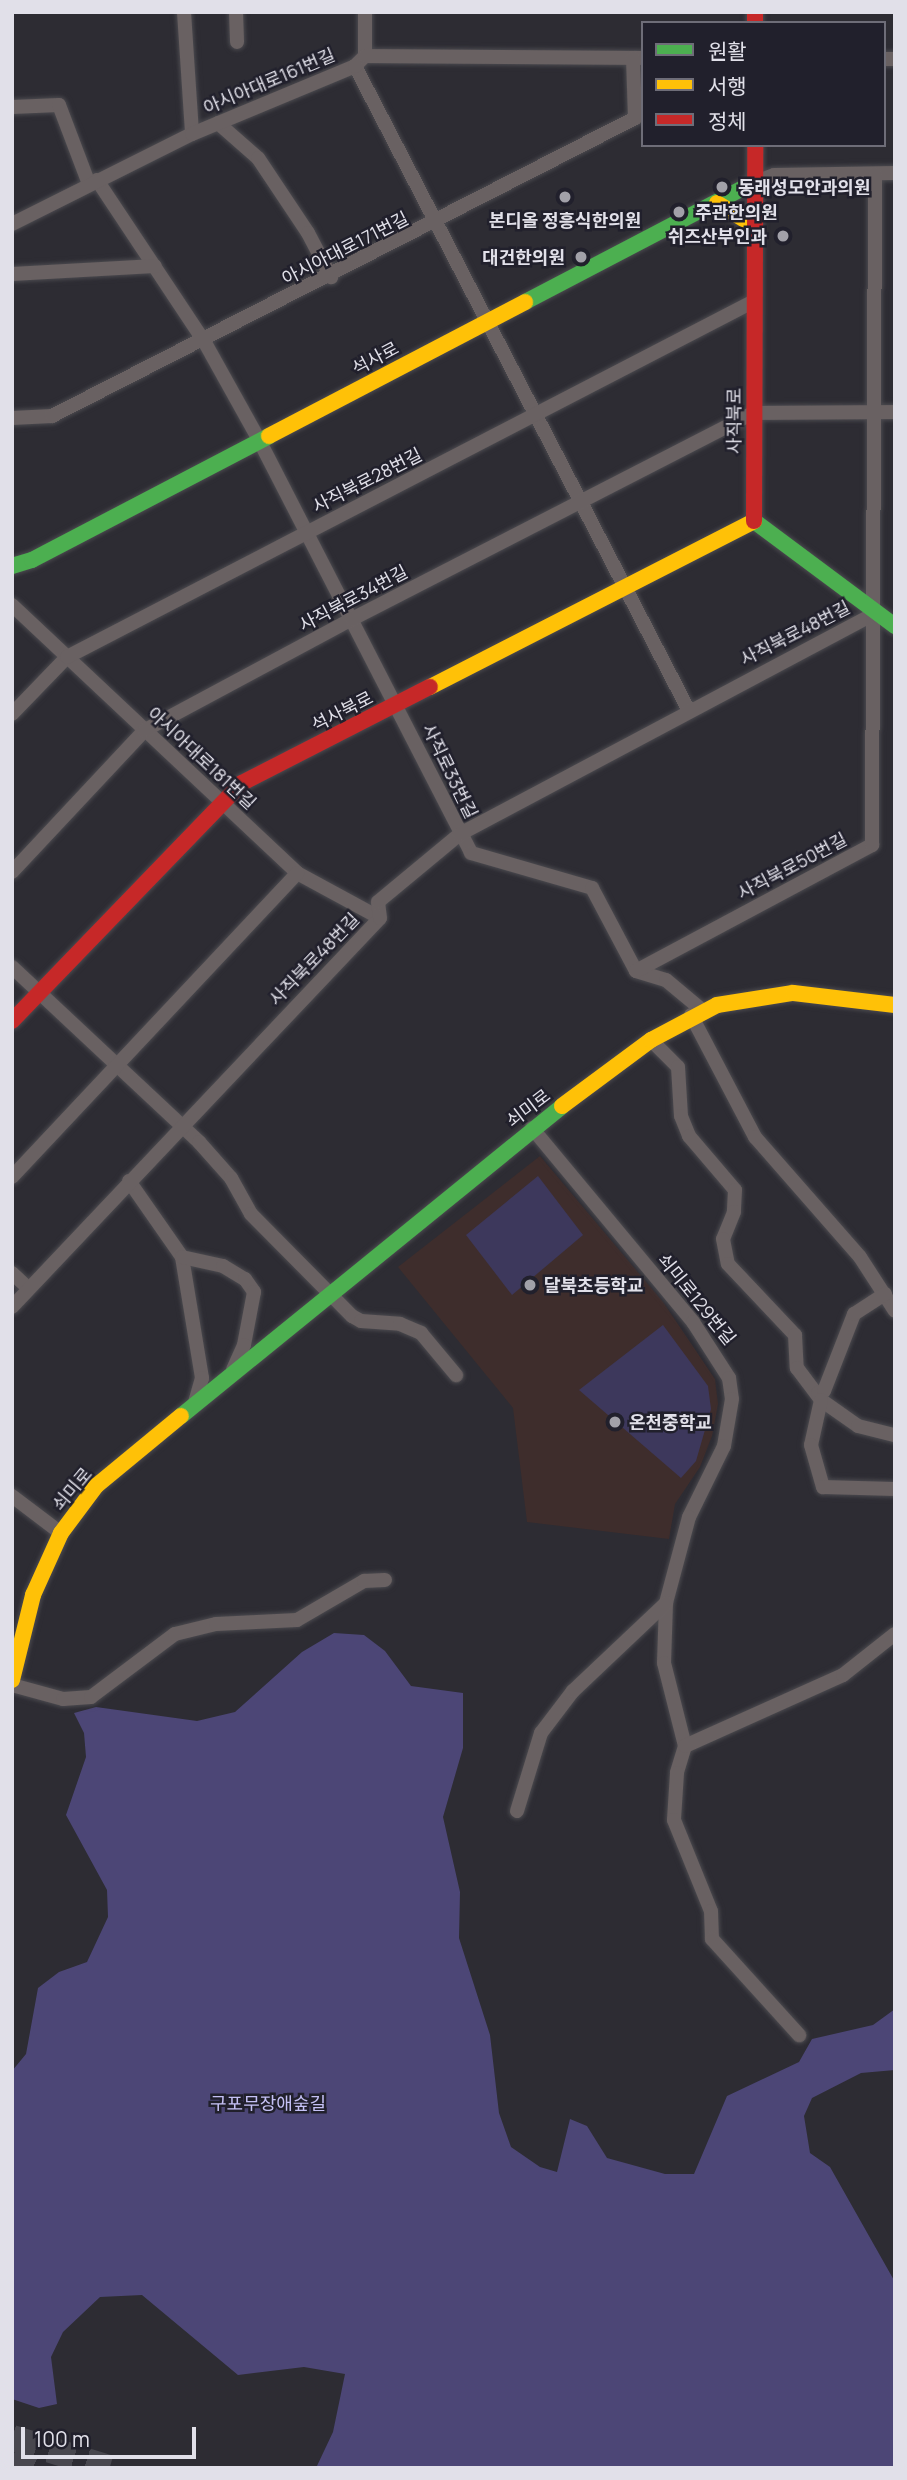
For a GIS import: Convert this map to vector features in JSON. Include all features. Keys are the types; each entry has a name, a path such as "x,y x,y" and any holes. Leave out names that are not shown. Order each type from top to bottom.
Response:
{"main road":[{"name":"사직북로","path":"754,521 752,412 755,147"},
{"name":"석사로","path":"12,566 32,561 489,319 755,182"},
{"path":"717,203 755,226"},
{"path":"754,521 895,626"},
{"name":"석사북로","path":"12,1021 220,802 242,783 754,521"},
{"name":"쇠미로","path":"12,1680 33,1595 61,1533 96,1486 233,1370 532,1128 651,1040 697,1013 753,996 793,993 895,1005"}],"street":[{"path":"184,12 192,134"},
{"path":"236,12 237,42"},
{"path":"365,12 360,61 438,223 688,709"},
{"name":"아시아대로161번길","path":"12,224 192,134 360,61 638,58"},
{"name":"아시아대로171번길","path":"12,418 52,416 438,223 635,118 638,58"},
{"name":"사직로33번길","path":"12,107 59,106 93,182 155,266 204,341 307,532 471,853 592,888 636,971"},
{"path":"218,123 258,158 308,233 331,277"},
{"path":"755,182 774,175 895,173"},
{"path":"875,174 877,613"},
{"path":"12,274 155,266"},
{"name":"사직북로28번길","path":"12,714 66,657 754,301"},
{"path":"752,412 895,412"},
{"name":"사직북로34번길","path":"12,872 145,730 352,619 752,412"},
{"name":"아시아대로181번길","path":"12,606 296,873 380,918"},
{"name":"사직북로48번길","path":"12,1307 380,918 378,902 460,834 688,709 877,613"},
{"name":"사직북로50번길","path":"636,971 872,845 877,613"},
{"path":"12,1177 296,873"},
{"path":"12,967 182,1125 231,1178 251,1214 329,1292 361,1321 400,1324 421,1333 456,1375"},
{"path":"636,971 666,980 697,1013 755,1138 860,1257 895,1311"},
{"path":"651,1040 678,1067 681,1116 689,1136 735,1190 734,1212 723,1239 728,1264 795,1335 797,1368 819,1396 858,1426 895,1435"},
{"name":"쇠미로129번길","path":"532,1128 693,1322 729,1378 732,1399 724,1446 690,1517 666,1603 664,1663 685,1745 677,1773 674,1820 711,1911 712,1940 799,2035"},
{"path":"129,1181 182,1257 202,1378 195,1403"},
{"name":"쇠미로","path":"182,1257 223,1266 245,1279 254,1292 244,1345 233,1370"},
{"path":"12,1273 28,1288"},
{"path":"885,1294 854,1314 824,1391 819,1396 811,1444 823,1487 895,1489"},
{"path":"12,1496 61,1533"},
{"path":"12,1685 63,1699 90,1697 174,1634 216,1624 297,1620 364,1581 385,1580"},
{"path":"517,1811 541,1733 573,1691 666,1603"},
{"path":"685,1745 843,1675 895,1634"}],"shaded area":[{"path":"540,1156 663,1302 715,1379 718,1404 712,1436 700,1467 675,1504 669,1539 527,1522 513,1408 398,1267"},
{"path":"538,1176 583,1235 512,1295 466,1235"},
{"path":"663,1325 708,1386 711,1409 696,1461 681,1478 579,1390"}],"green space":[{"name":"구포무장애숲길","path":"334,1633 364,1635 385,1651 411,1686 463,1693 463,1748 443,1817 460,1892 459,1938 490,2035 499,2113 511,2147 540,2167 557,2172 570,2119 587,2126 607,2158 665,2174 694,2174 727,2096 799,2062 812,2039 873,2025 895,2009 895,2070 861,2073 812,2098 804,2116 810,2153 830,2167 895,2282 895,2468 316,2468 333,2432 345,2374 304,2367 238,2375 142,2295 100,2297 63,2332 51,2357 57,2404 39,2408 12,2399 12,2071 26,2054 38,1988 59,1972 87,1962 108,1917 107,1890 66,1815 86,1757 84,1733 74,1713 96,1707 197,1721 235,1712 302,1652"}],"tunnel":[{"path":"12,2438 109,2468"},
{"path":"12,2457 34,2468"}],"traffic: fast":[{"path":"525,302 755,182"},
{"path":"12,566 32,560 269,436"},
{"path":"754,521 895,626"},
{"path":"181,1416 562,1106"}],"traffic: slow":[{"path":"717,203 755,226"},
{"path":"269,436 525,302"},
{"path":"430,687 754,521"},
{"path":"562,1106 651,1040 717,1005 793,993 895,1005"},
{"path":"12,1680 33,1595 61,1533 96,1486 181,1416"}],"traffic: jam":[{"path":"755,12 755,21"},
{"path":"754,521 755,147"},
{"path":"12,1021 242,783 430,687"}],"place":[{"name":"동래성모안과의원","path":"722,187"},
{"name":"본디올 정흥식한의원","path":"565,197"},
{"name":"주관한의원","path":"679,212"},
{"name":"쉬즈산부인과","path":"783,236"},
{"name":"대건한의원","path":"581,257"},
{"name":"달북초등학교","path":"530,1285"},
{"name":"온천중학교","path":"615,1422"}]}
